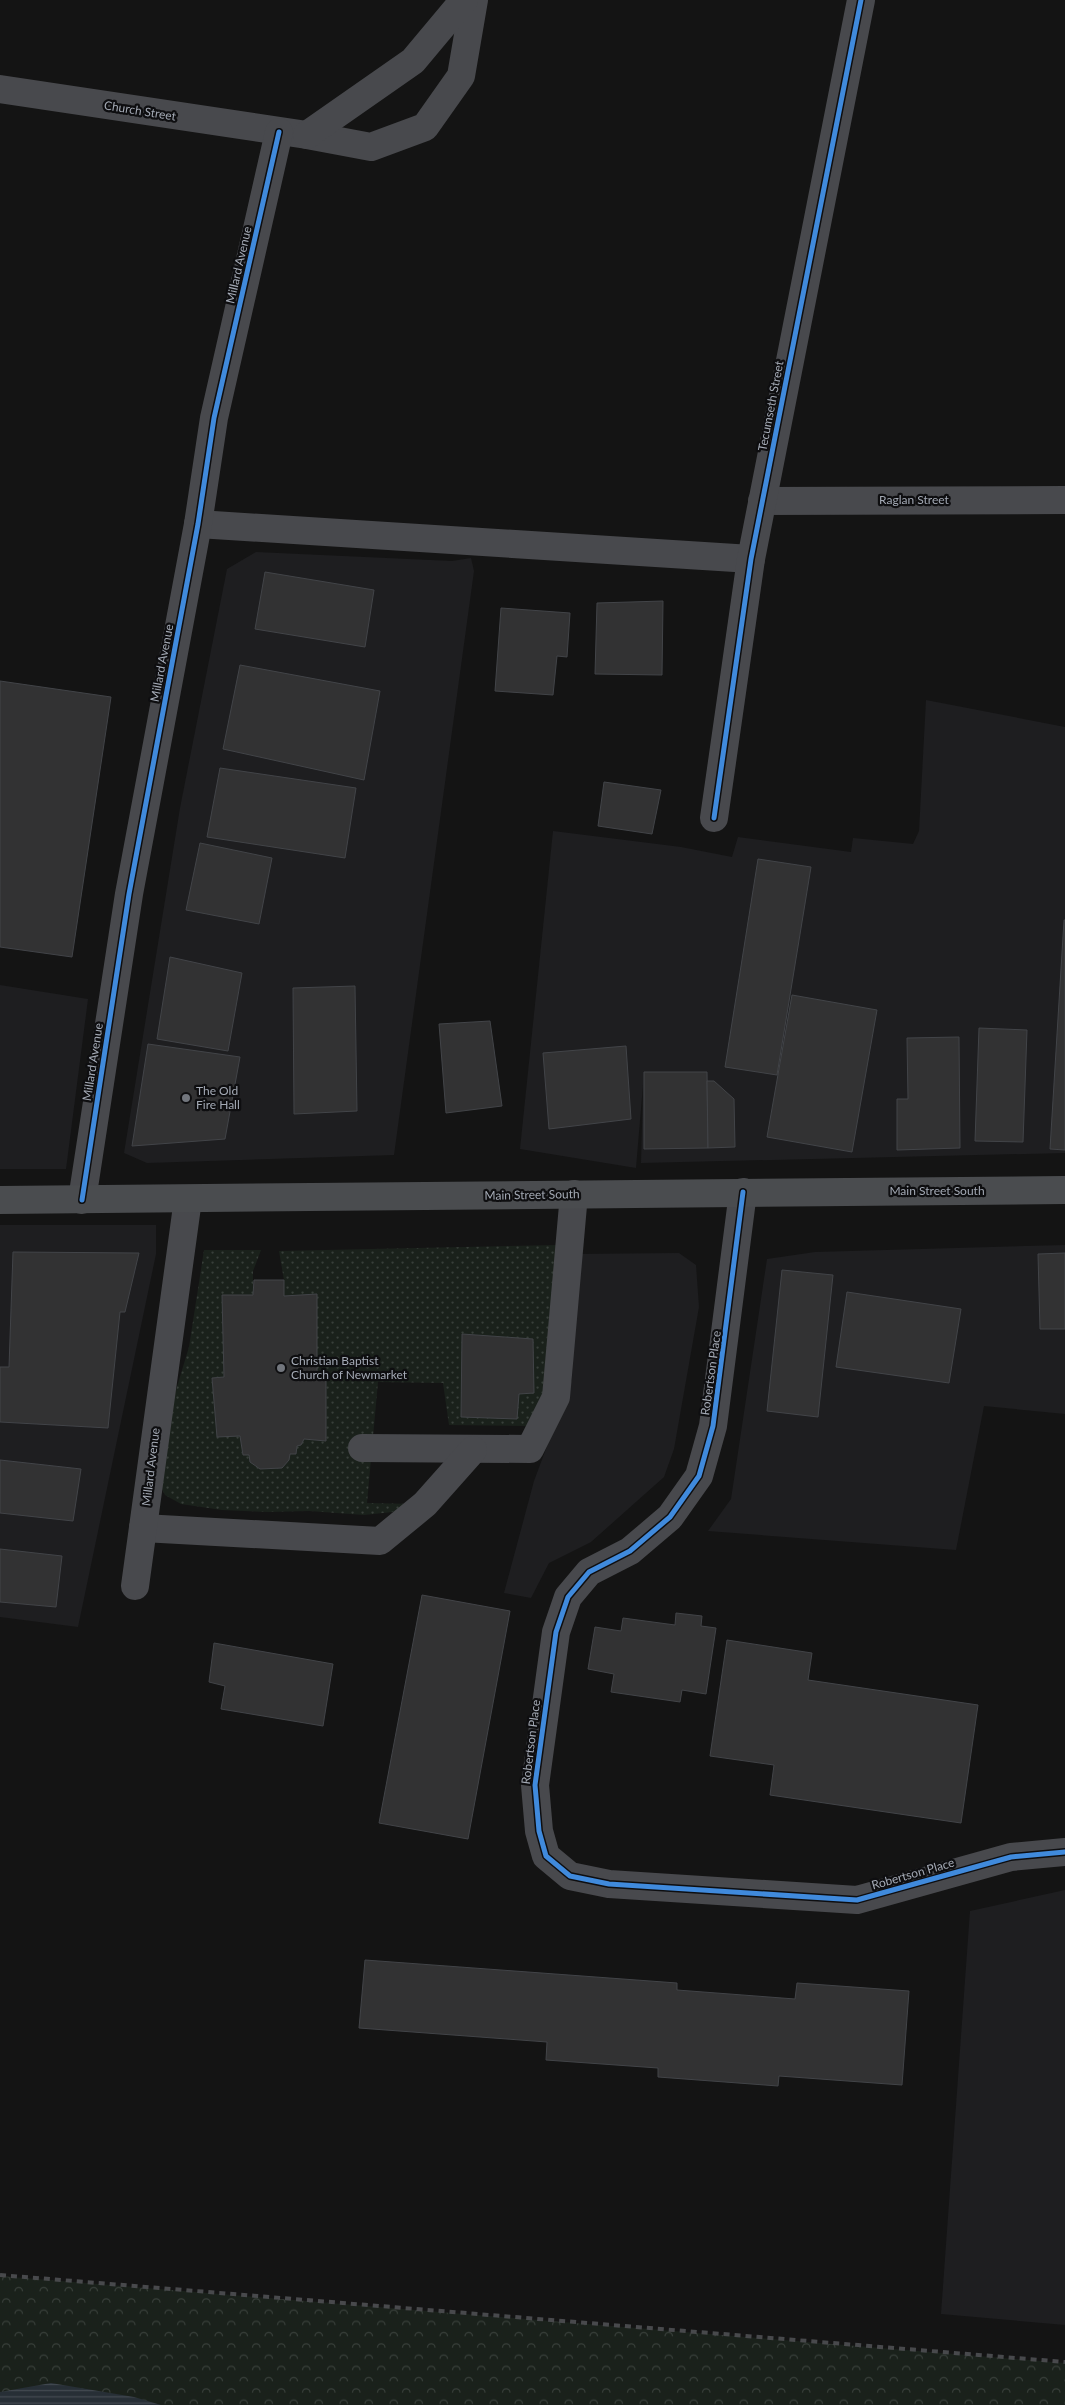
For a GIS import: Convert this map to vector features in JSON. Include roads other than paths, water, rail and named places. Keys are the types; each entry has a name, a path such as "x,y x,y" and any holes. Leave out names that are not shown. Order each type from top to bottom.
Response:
{"main road":[{"name":"Main Street South","path":"0,1200 1065,1190"}],"street":[{"path":"307,135 413,60 464,0"},
{"path":"279,132 307,135 371,148 425,127 461,76 474,0"},
{"name":"Tecumseth Street","path":"714,818 762,501 861,0"},
{"name":"Church Street","path":"0,89 279,132"},
{"name":"Millard Avenue","path":"82,1200 129,894 198,524 214,418 279,132"},
{"name":"Raglan Street","path":"762,501 1065,500"},
{"path":"198,524 752,559"},
{"name":"Robertson Place","path":"743,1192 714,1426 700,1476 670,1516 630,1551 589,1572 568,1596 556,1632 535,1786 538,1830 546,1856 570,1876 609,1884 858,1900 1010,1857 1065,1852"},
{"path":"362,1448 530,1449 556,1397 574,1194"},
{"name":"Millard Avenue","path":"135,1586 188,1199"},
{"path":"143,1528 380,1541 426,1504 473,1450"}],"railway":[{"path":"0,2275 1065,2362"}],"place":[{"name":"The Old Fire Hall","path":"186,1098"},
{"name":"Christian Baptist Church of Newmarket","path":"281,1368"}]}
